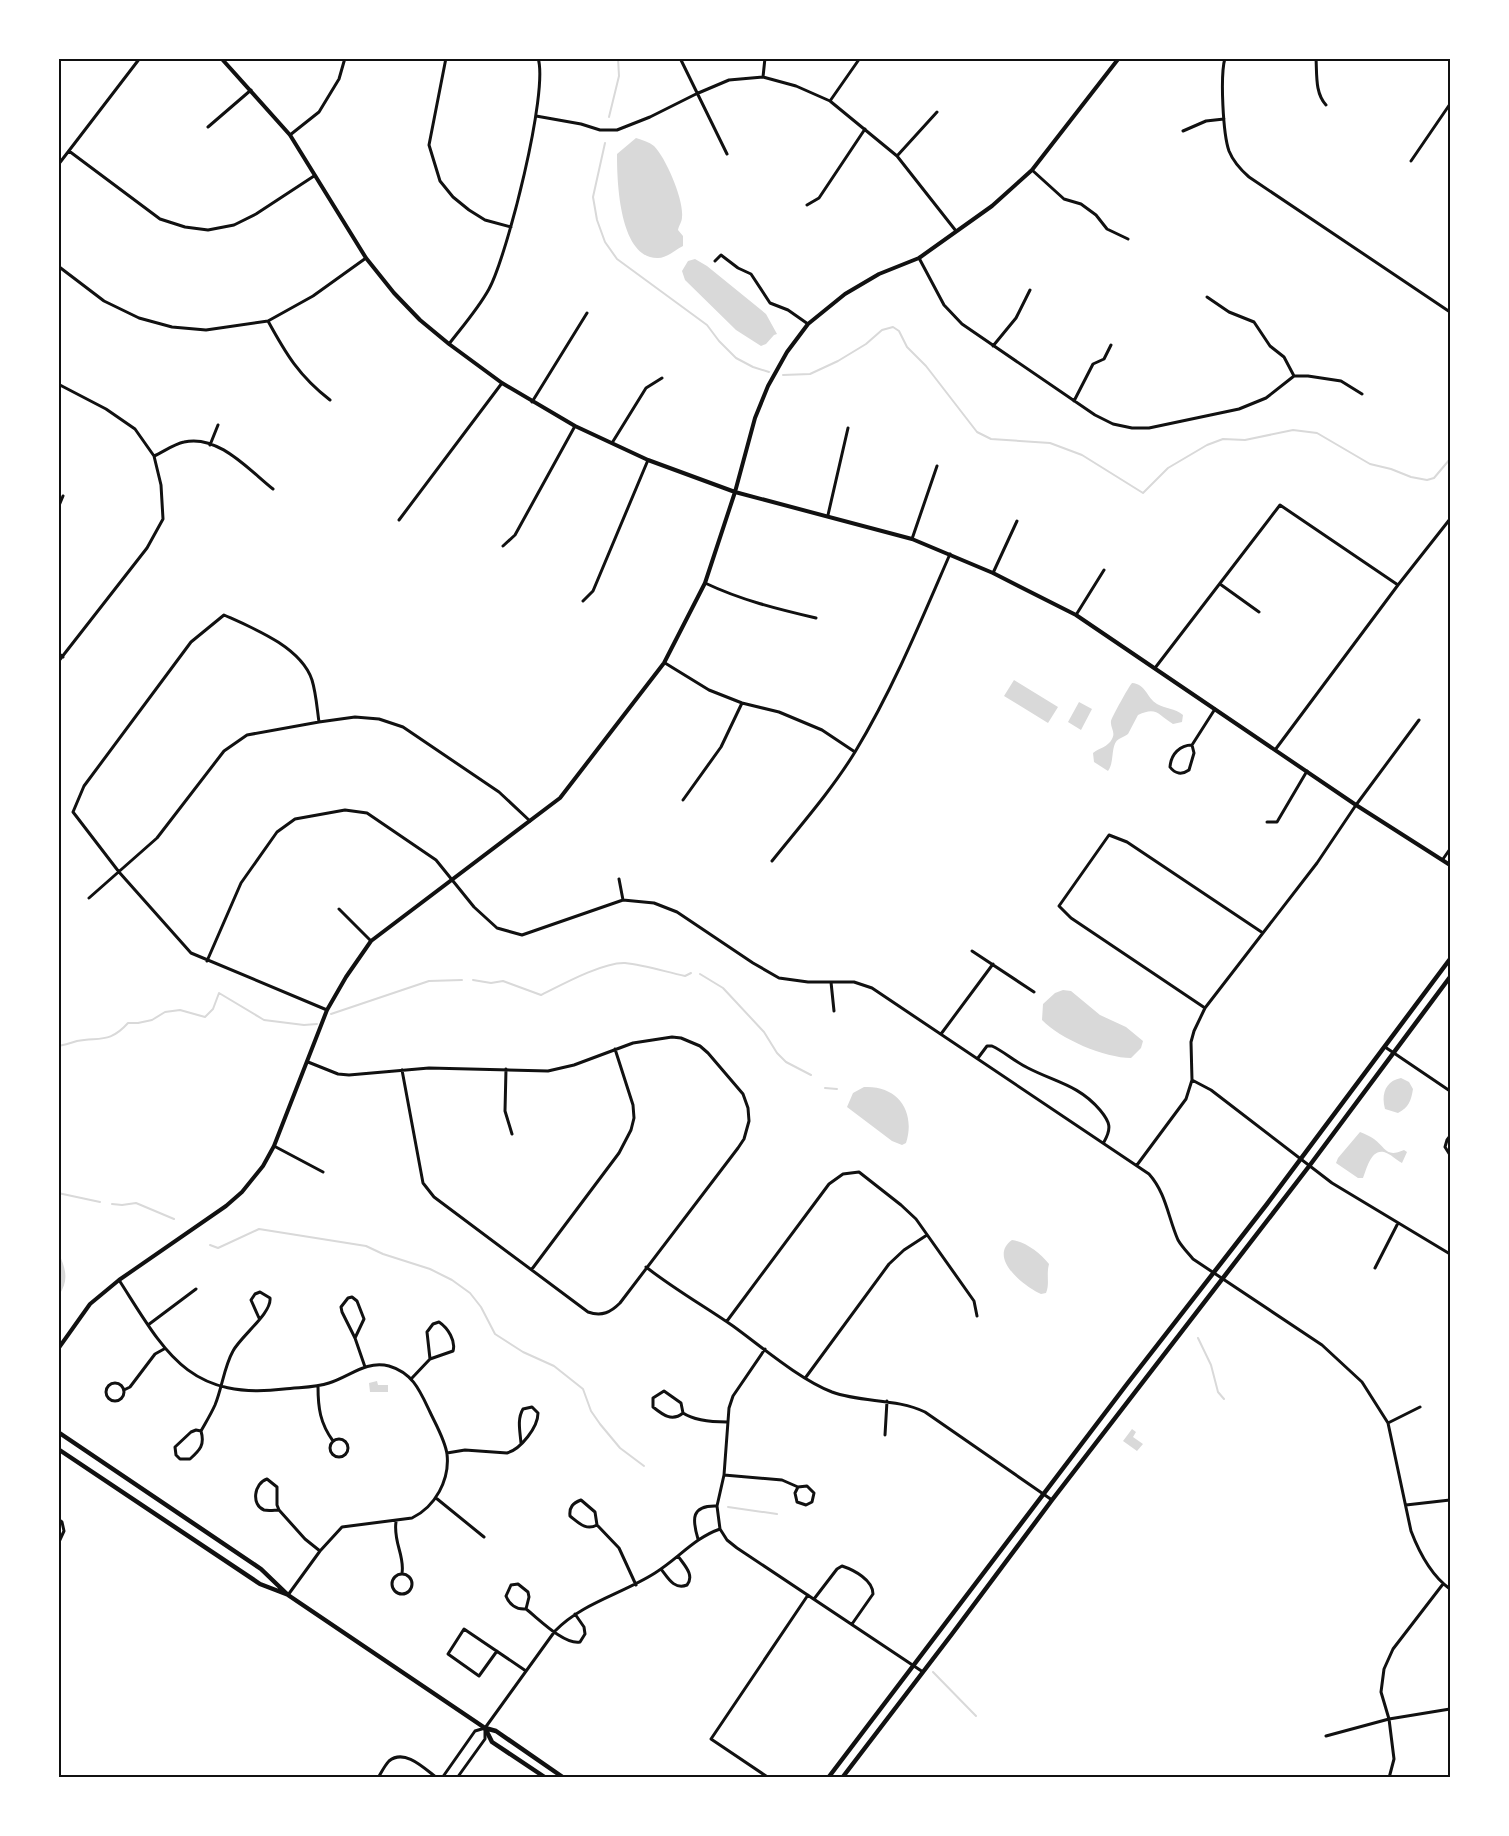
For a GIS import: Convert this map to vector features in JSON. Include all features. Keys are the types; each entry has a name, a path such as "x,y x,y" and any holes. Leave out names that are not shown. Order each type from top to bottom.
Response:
{"main road":[{"path":"828,1778 1214,1273 1450,959"},
{"path":"842,1778 1052,1500 1223,1280 1450,977"},
{"path":"58,1432 261,1569 288,1595 485,1728 496,1731 564,1778"},
{"path":"58,1449 246,1575 288,1595"},
{"path":"485,1728 492,1742 546,1778"}],"street":[{"path":"58,165 140,58"},
{"path":"221,58 290,135 366,258 400,299 420,320 449,344 502,383 574,426 648,460 735,492 912,539 993,573 1076,615 1356,805 1450,865"},
{"path":"290,135 319,112 339,79 345,58"},
{"path":"446,58 429,145 441,181 453,197 469,210 485,220 511,227"},
{"path":"449,344 489,290 498,270 511,227 536,116 542,69 538,58"},
{"path":"680,58 727,154"},
{"path":"763,77 765,58"},
{"path":"830,101 860,58"},
{"path":"58,1348 90,1304 118,1280 226,1206 242,1192 263,1166 274,1146 327,1010 371,941 560,798 664,663 705,583 735,492 755,418 768,386 787,352 808,324 845,294 879,274 919,258 992,206 1032,170 1119,58"},
{"path":"1225,58 1224,119 1230,152 1241,170 1450,312"},
{"path":"1316,58 1318,88 1321,100 1326,105"},
{"path":"536,116 581,124 600,130 617,130 729,80 763,77 796,86 830,101 897,156 956,231"},
{"path":"208,128 251,90"},
{"path":"1411,161 1450,104"},
{"path":"897,156 937,112"},
{"path":"1183,131 1206,121 1224,119"},
{"path":"807,205 819,198 865,129"},
{"path":"69,151 160,219 185,227 208,230 234,225 256,214 314,176"},
{"path":"1032,170 1064,199 1081,204 1096,215 1107,229 1128,238"},
{"path":"715,261 721,255 738,268 751,274 770,303 788,310 808,324"},
{"path":"58,267 104,301 139,318 172,327 206,330 268,321 313,296 366,258"},
{"path":"919,258 945,305 962,324 1074,401 1113,424 1132,428 1149,428 1239,409 1266,398 1294,376 1341,381 1362,394"},
{"path":"993,346 1016,318 1030,291"},
{"path":"1207,297 1229,312 1254,322 1270,346 1284,357 1294,376"},
{"path":"532,402 587,313"},
{"path":"268,321 290,360 314,387 330,400"},
{"path":"1074,401 1093,364 1104,359 1111,345"},
{"path":"612,443 646,388 662,378"},
{"path":"399,520 502,383"},
{"path":"58,384 106,409 135,429 154,456 161,485 164,519 147,549 58,662"},
{"path":"210,445 218,425"},
{"path":"504,546 515,535 574,426"},
{"path":"828,515 848,428"},
{"path":"154,456 184,442 204,442 224,450 273,489"},
{"path":"583,601 593,591 648,460"},
{"path":"912,539 937,466"},
{"path":"58,508 63,496"},
{"path":"1155,668 1280,505 1398,585"},
{"path":"1275,750 1450,519"},
{"path":"993,573 1017,521"},
{"path":"772,861 818,804 855,752 915,635 950,554"},
{"path":"1076,615 1104,570"},
{"path":"705,583 729,595 816,618"},
{"path":"1220,584 1259,612"},
{"path":"319,722 312,680 300,659 259,631 224,615 191,642 84,786 73,812 119,872 191,953 327,1010"},
{"path":"58,653 63,657"},
{"path":"664,663 709,690 742,703 779,712 822,730 855,752"},
{"path":"683,800 721,747 742,703"},
{"path":"1192,745 1185,745 1174,756 1170,767 1176,773 1185,773 1189,770 1194,753 1192,745 1215,709"},
{"path":"89,898 157,838 224,752 247,735 319,722 355,717 379,719 403,727 499,792 530,821"},
{"path":"1137,1165 1186,1100 1192,1080 1191,1042 1205,1008 1317,863 1356,805 1419,720"},
{"path":"1267,822 1277,822 1307,771"},
{"path":"207,961 241,883 277,832 295,819 345,810 367,813 436,860 474,907 497,928 522,935 623,900 654,903 677,912 779,978 808,982 854,982 872,988 1137,1165 1156,1182 1167,1204 1179,1241 1193,1259 1322,1345 1362,1382 1388,1423 1416,1544 1443,1584 1450,1589"},
{"path":"1205,1008 1071,918 1059,906 1109,835 1127,842 1263,933"},
{"path":"1443,859 1450,849"},
{"path":"619,879 623,900"},
{"path":"339,909 371,941"},
{"path":"972,951 1034,992"},
{"path":"941,1034 993,964"},
{"path":"831,982 834,1011"},
{"path":"308,1062 338,1074 349,1075 402,1070 429,1068 559,1070 633,1043 672,1037 690,1040 708,1053 736,1085 743,1094 749,1114 747,1129 738,1148 613,1310 595,1315 434,1197 423,1183 402,1070"},
{"path":"978,1058 987,1046 992,1046 1028,1068 1082,1092 1093,1101 1109,1124 1109,1133 1104,1143"},
{"path":"1384,1046 1450,1091"},
{"path":"532,1269 619,1153 631,1130 634,1118 631,1093 615,1049"},
{"path":"506,1069 505,1111 512,1134"},
{"path":"1192,1080 1211,1090 1332,1183 1450,1252"},
{"path":"1450,1136 1445,1144 1446,1151 1450,1155"},
{"path":"274,1146 323,1172"},
{"path":"726,1322 829,1184 843,1174 859,1172 916,1219 974,1301 977,1316"},
{"path":"1375,1268 1398,1223"},
{"path":"806,1377 889,1264 904,1250 927,1235"},
{"path":"646,1267 664,1282 830,1391 846,1396 904,1404 925,1412 1052,1500"},
{"path":"118,1280 164,1349 188,1371 221,1385 255,1391 318,1386 365,1367 388,1366 412,1378 424,1400 447,1453 444,1478 436,1498 421,1514 412,1518 396,1522 342,1527 320,1551 288,1595"},
{"path":"148,1324 196,1289"},
{"path":"201,1431 191,1432 178,1444 175,1447 176,1455 190,1459 202,1448 204,1442 201,1431 214,1405 232,1352 259,1318 265,1315 271,1303 270,1298 260,1292 255,1294 251,1300 259,1318"},
{"path":"355,1338 364,1319 357,1300 352,1297 348,1298 341,1307 365,1367"},
{"path":"412,1378 430,1359 450,1353 454,1349 454,1342 439,1322 427,1332 430,1359"},
{"path":"124,1390 121,1385 115,1383 109,1385 106,1394 111,1401 122,1398 124,1390 130,1387 155,1354 164,1349"},
{"path":"765,1349 733,1396 727,1422 724,1475 717,1506 720,1529 727,1540 737,1548 923,1672"},
{"path":"318,1386 320,1416 324,1429 333,1441"},
{"path":"683,1413 677,1418 671,1418 653,1407 653,1398 664,1391 681,1403 683,1413 689,1417 711,1422 727,1422"},
{"path":"885,1435 887,1401"},
{"path":"447,1453 465,1450 507,1453 513,1451 521,1443 537,1421 538,1413 532,1407 523,1409 520,1413 521,1443"},
{"path":"1388,1423 1420,1407"},
{"path":"338,1439 346,1442 348,1447 345,1455 337,1457 332,1454 330,1446 333,1441 338,1439"},
{"path":"724,1475 782,1480 798,1487 807,1486 813,1490 813,1499 809,1504 803,1505 795,1499 798,1487"},
{"path":"279,1510 264,1510 259,1506 255,1499 257,1488 262,1481 267,1479 273,1482 277,1487 279,1510 305,1539 320,1551"},
{"path":"436,1498 484,1537"},
{"path":"597,1525 592,1528 583,1527 570,1516 569,1510 581,1500 595,1512 597,1525 619,1548 636,1585"},
{"path":"1406,1505 1450,1500"},
{"path":"698,1539 693,1520 697,1511 703,1507 717,1506"},
{"path":"58,1519 62,1522 64,1531 58,1544"},
{"path":"396,1522 394,1534 403,1566 402,1574"},
{"path":"457,1778 485,1739 485,1728 555,1631 575,1614 636,1585 661,1569 704,1535 720,1529"},
{"path":"661,1569 673,1584 678,1587 687,1585 690,1579 689,1572 678,1556"},
{"path":"814,1599 837,1569 842,1566 849,1568 870,1583 873,1588 873,1594 852,1624"},
{"path":"402,1574 408,1575 412,1584 410,1591 404,1594 397,1592 392,1584 394,1578 402,1574"},
{"path":"525,1609 529,1597 528,1592 518,1584 511,1585 507,1591 507,1601 518,1608 525,1609 570,1642 580,1642 585,1634 584,1627 575,1614"},
{"path":"1389,1778 1394,1759 1389,1719 1381,1692 1388,1657 1443,1584"},
{"path":"769,1778 711,1739 808,1595"},
{"path":"497,1651 479,1676 448,1654 464,1629 497,1651 526,1671"},
{"path":"1326,1736 1389,1719 1450,1709"},
{"path":"442,1778 475,1731 485,1728"},
{"path":"378,1778 390,1761 404,1756 437,1778"}],"shaded area":[{"path":"636,138 654,146 659,152 680,200 682,220 678,230 683,236 683,246 661,258 645,255 635,246 623,216 617,154"},
{"path":"695,259 707,266 766,314 777,334 761,346 736,330 685,280 682,271 688,261"},
{"path":"1014,680 1058,707 1048,723 1004,696"},
{"path":"1132,683 1143,688 1157,704 1183,715 1182,722 1173,724 1149,711 1138,715 1128,734 1116,741 1108,771 1094,762 1093,753 1106,746 1112,739 1111,721"},
{"path":"1079,702 1092,709 1081,730 1068,722"},
{"path":"1063,990 1071,991 1100,1015 1126,1027 1143,1041 1141,1048 1131,1058 1109,1055 1071,1040 1050,1027 1042,1020 1043,1004 1055,993"},
{"path":"1401,1078 1409,1082 1413,1089 1409,1103 1398,1113 1385,1109 1384,1094 1391,1082"},
{"path":"864,1087 886,1091 902,1103 908,1121 906,1143 902,1145 892,1141 847,1107 853,1093"},
{"path":"1360,1132 1372,1138 1387,1151 1393,1153 1404,1150 1407,1152 1402,1163 1387,1153 1376,1153 1370,1160 1363,1178 1358,1178 1336,1163"},
{"path":"1012,1240 1032,1249 1049,1264 1046,1293 1041,1294 1026,1285 1011,1271 1004,1255 1005,1247"},
{"path":"59,1254 65,1275 64,1285 59,1295"},
{"path":"377,1381 378,1385 388,1385 388,1392 370,1392 369,1383"},
{"path":"1132,1429 1136,1432 1133,1437 1143,1444 1137,1451 1123,1441"}],"waterway":[{"path":"609,117 619,76 618,58"},
{"path":"605,143 593,197 597,220 605,242 617,259 707,325 736,358 769,372"},
{"path":"783,375 810,374 866,344 882,330 893,327 899,331 907,347 926,366 977,432 991,439 1050,443 1082,455 1143,493 1168,468 1207,445 1223,439 1245,440 1293,430 1317,433 1370,464 1427,480 1434,478 1450,459"},
{"path":"473,980 491,983 503,981 541,995 582,975 616,964 640,965 685,976 691,973"},
{"path":"700,974 723,988 764,1032 777,1053 786,1062 811,1075"},
{"path":"331,1014 429,981 462,980"},
{"path":"58,1046 110,1036 116,1034 128,1023 152,1020 165,1012 180,1010 205,1017 213,1009 219,993 264,1020 304,1025 317,1024"},
{"path":"825,1088 837,1089"},
{"path":"58,1193 100,1202"},
{"path":"112,1204 136,1203 174,1219"},
{"path":"210,1245 218,1248 259,1229 366,1246 430,1269 452,1280 470,1293 481,1307 495,1334 523,1352 554,1366 583,1389 591,1411 600,1424 620,1448 644,1466"},
{"path":"1198,1338 1211,1365 1218,1392 1224,1399"},
{"path":"728,1507 777,1514"},
{"path":"933,1672 976,1716"}]}
